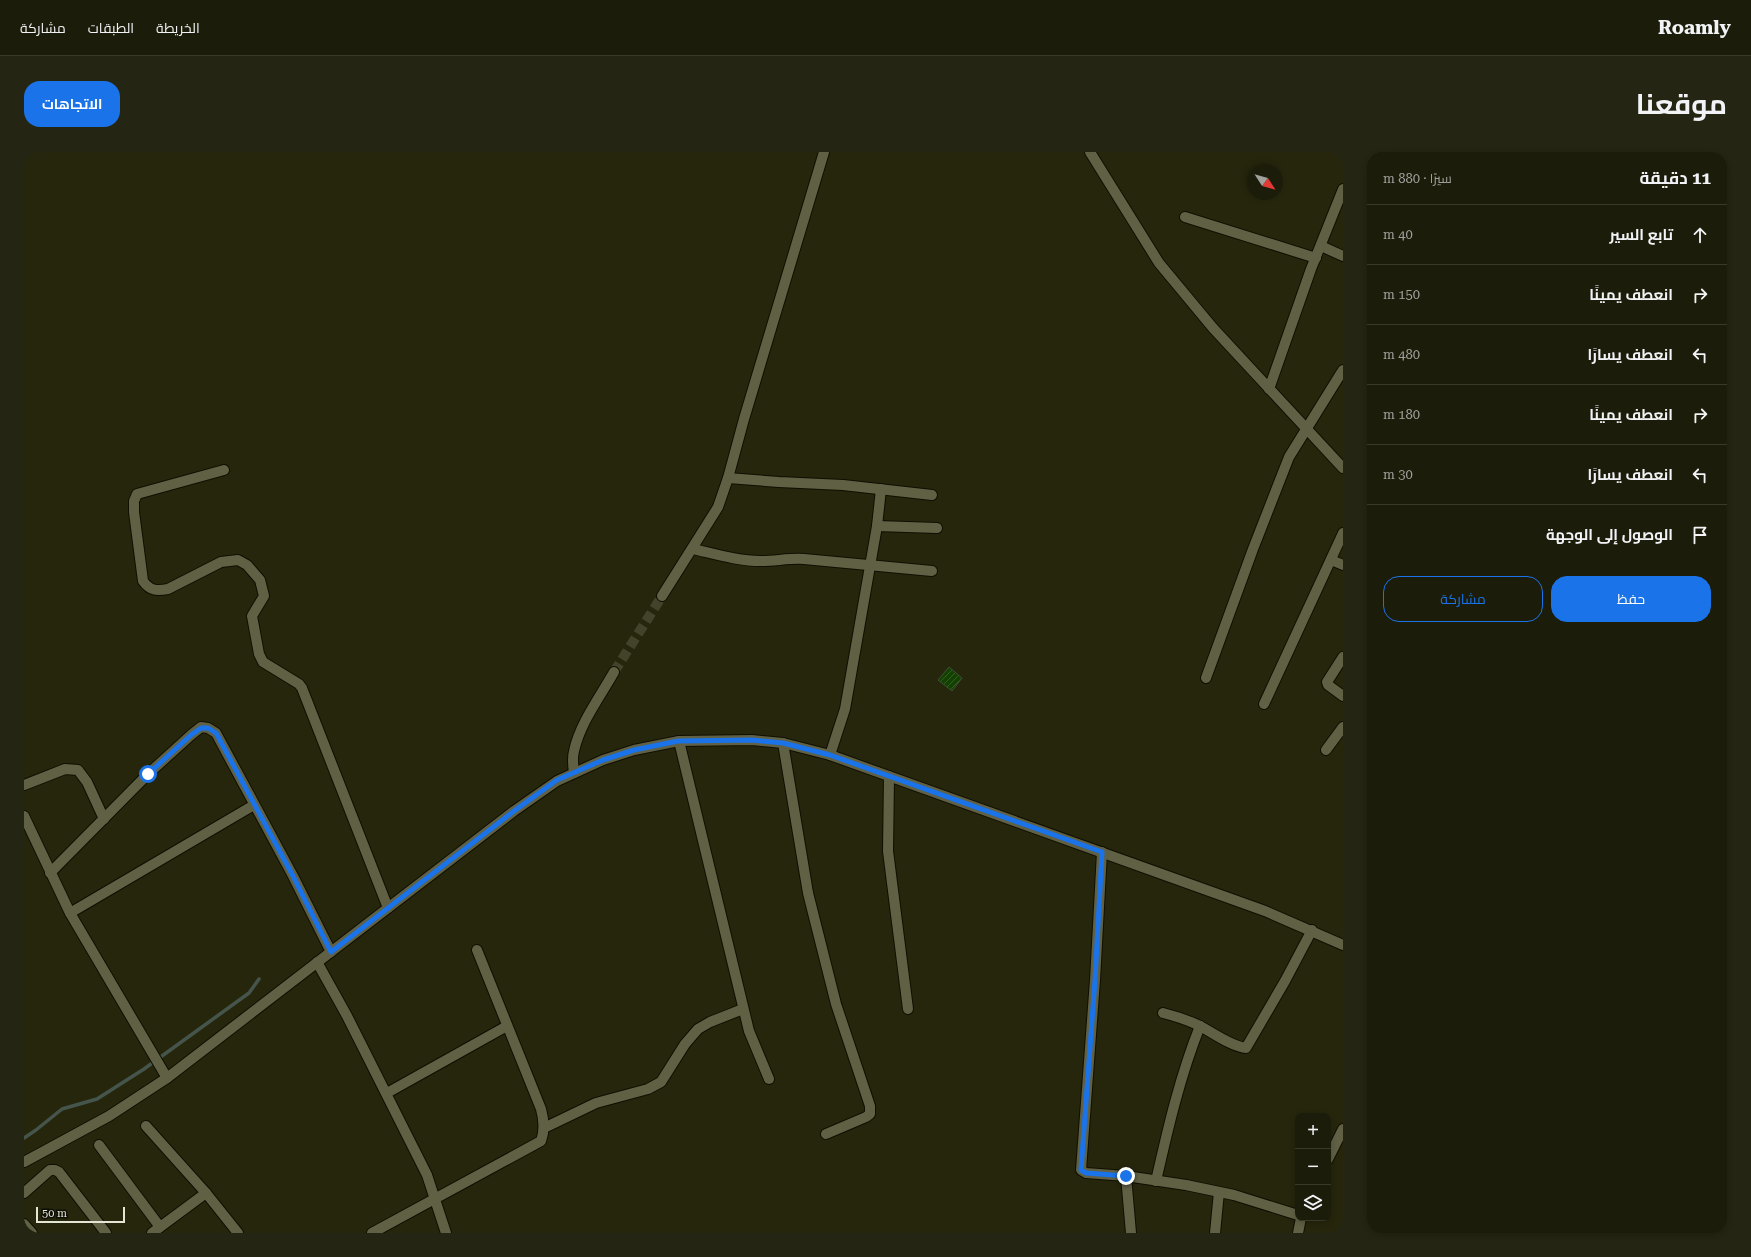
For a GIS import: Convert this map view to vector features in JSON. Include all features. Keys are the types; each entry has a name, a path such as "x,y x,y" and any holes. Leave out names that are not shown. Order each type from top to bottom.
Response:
{"street":[{"path":"662,596 693,549 718,507 728,478 744,419 824,152"},
{"path":"1090,152 1159,263 1212,328 1343,468"},
{"path":"1269,389 1280,352 1343,189"},
{"path":"1185,217 1316,258"},
{"path":"1321,246 1343,256"},
{"path":"1206,678 1253,549 1289,457 1343,370"},
{"path":"224,470 137,494 134,501 134,512 143,581 147,587 159,590 168,588 221,562 238,560 247,565 260,580 264,596 252,616 259,654 263,662 299,684 302,688 388,908"},
{"path":"728,478 881,489 932,495"},
{"path":"830,755 845,709 877,526 881,489"},
{"path":"877,526 937,528"},
{"path":"1264,704 1343,533"},
{"path":"693,549 744,560 761,561 790,558 932,571"},
{"path":"1331,560 1343,565"},
{"path":"1343,657 1327,682 1328,685 1343,696"},
{"path":"574,773 573,759 578,738 614,672"},
{"path":"1326,750 1343,727"},
{"path":"50,873 191,735 201,728 208,728 216,733 322,932 331,952"},
{"path":"24,1162 108,1116 167,1078 536,794 557,780 603,760 634,750 678,741 752,740 783,743 830,755 1257,908 1312,930 1343,945"},
{"path":"678,741 743,1009 749,1031 769,1079"},
{"path":"783,743 808,893 836,1004 870,1106 870,1114 866,1117 826,1134"},
{"path":"24,785 65,770 78,770 87,782 104,819"},
{"path":"889,776 888,851 908,1009"},
{"path":"70,913 254,805"},
{"path":"24,816 70,913 167,1078"},
{"path":"1102,852 1095,987 1081,1170 1086,1173 1126,1176 1219,1192 1295,1215"},
{"path":"1163,1012 1182,1018 1200,1026 1211,1034 1246,1048 1286,981 1312,930"},
{"path":"372,1233 541,1141 544,1128 544,1119 541,1109 477,950"},
{"path":"317,962 428,1175 446,1233"},
{"path":"544,1128 596,1103 648,1089 661,1082 685,1044 698,1029 710,1022 743,1009"},
{"path":"386,1093 507,1026"},
{"path":"1156,1181 1172,1110 1188,1058 1200,1026"},
{"path":"146,1126 206,1193 235,1232"},
{"path":"1331,1153 1343,1129"},
{"path":"99,1145 156,1230 206,1193"},
{"path":"24,1193 50,1170 55,1170 59,1172 106,1233"},
{"path":"1126,1176 1131,1233"},
{"path":"1215,1233 1219,1192"},
{"path":"1298,1233 1300,1221"},
{"path":"24,1224 32,1233"}],"building":[{"path":"949,667 962,678 952,691 938,680"}],"waterway":[{"path":"24,1138 62,1109 97,1099 144,1069 249,993 259,979"}],"tunnel":[{"path":"614,672 662,596"}],"route":[{"path":"148,774 191,735 201,728 208,728 216,733 293,876 331,952 536,794 557,780 603,760 634,750 678,741 752,740 783,743 830,755 1102,852 1095,980 1081,1170 1082,1172 1086,1173 1126,1176"}]}
